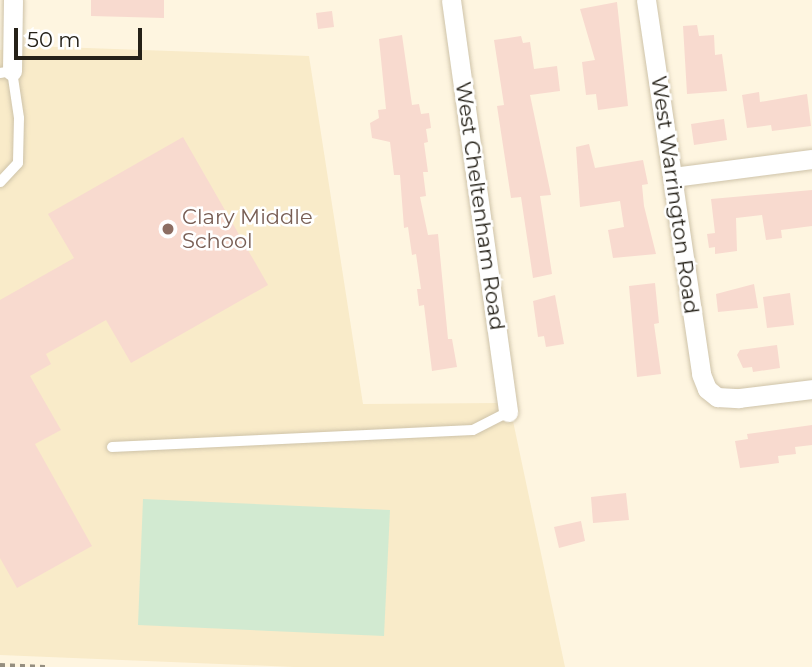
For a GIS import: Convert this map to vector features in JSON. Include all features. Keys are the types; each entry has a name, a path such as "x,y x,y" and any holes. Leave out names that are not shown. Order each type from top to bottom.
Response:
{"street":[{"path":"6,72 13,0"},
{"name":"West Cheltenham Road","path":"451,0 508,412"},
{"name":"West Warrington Road","path":"646,0 706,389 717,397 739,398 812,389"},
{"path":"673,177 812,159"}],"lane":[{"path":"0,182 18,163 19,118 6,72"},
{"path":"112,447 473,430 508,412"}],"path":[{"path":"0,665 45,667"}],"shaded area":[{"name":"Clary Middle School","path":"30,46 309,56 363,404 499,403 513,421 565,667 294,667 0,655 0,50"}],"green space":[{"path":"143,499 390,510 384,636 138,625"}],"building":[{"path":"91,0 164,0 164,18 91,16"},
{"path":"617,2 628,106 598,110 596,94 586,95 582,62 595,60 580,9"},
{"path":"332,11 334,27 318,29 316,13"},
{"path":"697,25 699,36 714,35 715,55 722,54 727,91 687,94 683,26"},
{"path":"402,35 412,105 419,104 421,114 429,113 431,128 426,129 428,142 424,143 428,172 423,172 426,196 420,197 428,235 438,234 448,339 452,339 457,367 432,371 424,305 419,306 417,289 421,289 416,254 412,255 408,227 404,228 400,175 394,175 390,142 372,138 370,123 379,118 378,110 386,109 379,39"},
{"path":"521,36 523,43 530,42 534,69 557,66 560,91 530,95 551,195 540,196 552,274 533,278 521,197 511,198 497,106 504,105 494,40"},
{"path":"759,92 760,102 807,94 811,126 772,131 771,125 747,128 742,95"},
{"path":"724,119 727,140 694,145 691,124"},
{"name":"Clary Middle School","path":"183,137 268,285 131,363 106,320 46,354 51,364 30,376 61,430 35,444 92,546 17,588 0,558 0,300 74,258 48,214"},
{"path":"589,144 595,168 643,160 648,184 642,185 644,206 656,254 613,258 608,230 624,227 620,201 580,207 576,147"},
{"path":"812,190 812,226 781,230 782,238 766,240 762,215 736,218 737,251 715,254 715,247 709,248 707,234 715,233 711,199"},
{"path":"655,283 659,323 654,324 661,374 637,377 629,286"},
{"path":"754,284 758,308 718,312 716,294"},
{"path":"790,293 794,325 767,328 763,297"},
{"path":"555,295 564,344 546,347 544,336 538,337 533,301"},
{"path":"777,345 780,368 753,372 752,367 743,368 737,355 740,350"},
{"path":"812,425 812,445 795,447 796,454 778,456 779,463 740,468 735,441 748,439 747,434"},
{"path":"626,493 629,520 593,523 591,497"},
{"path":"581,521 585,541 559,548 554,527"}],"place":[{"name":"Clary Middle School","path":"168,229"}]}
